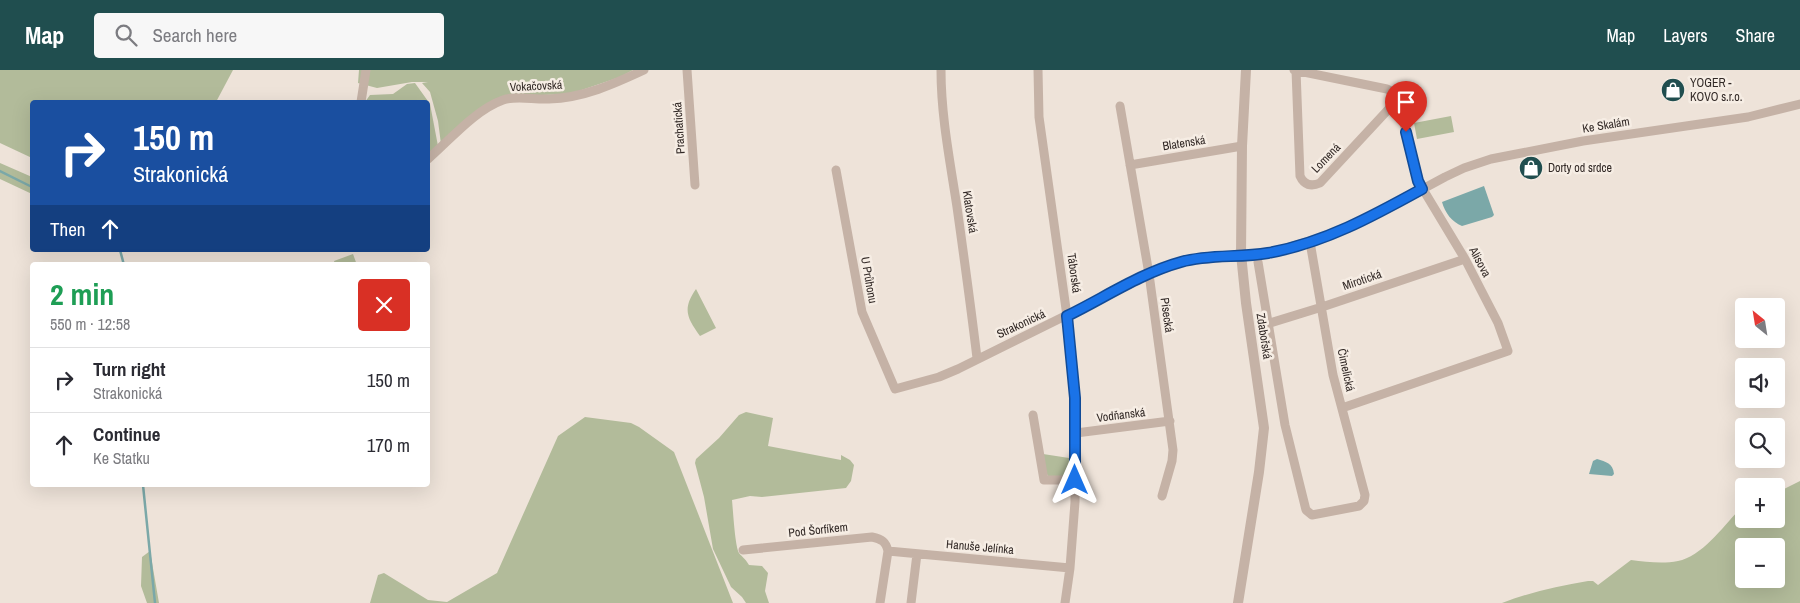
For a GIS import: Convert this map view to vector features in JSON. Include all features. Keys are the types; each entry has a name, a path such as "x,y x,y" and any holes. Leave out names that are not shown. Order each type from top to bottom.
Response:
{"street":[{"path":"361,100 366,70"},
{"name":"Vokačovská","path":"430,157 479,114 503,100 511,98 549,99 578,95 596,91 644,70"},
{"name":"Prachatická","path":"687,70 695,185"},
{"name":"Klatovská","path":"941,70 941,97 977,358"},
{"name":"Táborská","path":"1038,70 1039,117 1067,316 1075,398 1075,480 1070,568 1065,603"},
{"name":"Zdabořská","path":"1238,603 1260,472 1264,428 1241,254 1242,146 1246,70"},
{"path":"1295,70 1387,89 1393,92 1398,99"},
{"name":"Lomená","path":"1295,70 1300,176 1303,182 1308,185 1314,186 1320,183 1398,99"},
{"name":"Alisova","path":"1342,408 1508,351 1498,323 1465,259 1418,181 1398,99"},
{"name":"Ke Skalám","path":"1310,242 1359,223 1464,168 1497,158 1583,141 1748,117 1800,104"},
{"name":"Písecká","path":"1120,106 1170,421 1173,450 1172,461 1162,496"},
{"name":"Blatenská","path":"1130,165 1242,146"},
{"name":"U Průhonu","path":"836,170 862,312 895,390"},
{"name":"Strakonická","path":"895,390 939,377 958,369 1148,274 1183,261 1270,252 1310,242"},
{"name":"Čimelická","path":"1310,242 1333,375 1365,495 1364,502"},
{"name":"Mirotická","path":"1267,324 1465,259"},
{"name":"Zdabořská","path":"1258,262 1284,425 1306,510 1312,515 1359,506 1364,502"},
{"path":"1033,415 1044,480 1075,480"},
{"name":"Vodňanská","path":"1076,433 1170,421"},
{"name":"Pod Šorfíkem","path":"743,550 872,537 881,539 886,544 888,551"},
{"path":"880,603 888,551"},
{"name":"Hanuše Jelínka","path":"888,551 1070,568"},
{"path":"911,603 918,554"}],"green space":[{"path":"0,70 233,70 217,100 30,100 30,157 0,143"},
{"path":"359,70 633,70 620,77 570,94 517,96 503,100 441,144 438,121 430,92 422,83 428,82 412,82 377,88 358,83"},
{"path":"415,83 427,100 366,100 370,95 393,94 407,84"},
{"path":"430,104 438,146 430,153"},
{"path":"1451,116 1454,132 1417,139 1414,123"},
{"path":"0,163 30,176 30,193 0,179"},
{"path":"353,254 356,262 334,262"},
{"path":"696,289 716,328 700,336 692,324 688,313 689,302"},
{"path":"746,412 773,418 768,446 841,460 841,455 850,460 854,465 851,481 846,488 762,497 750,496 732,500 735,536 739,553 749,565 762,566 768,573 765,591 769,603 746,603 731,587 713,549 704,497 695,463 696,459 719,438 739,415"},
{"path":"585,417 631,423 674,452 733,603 370,603 378,575 384,573 428,600 447,602 497,573 558,436"},
{"path":"1043,454 1069,458 1069,473 1065,476 1049,477 1046,473"},
{"path":"1800,481 1800,603 1502,603 1555,587 1588,581 1593,581 1598,585 1631,560 1649,562 1678,561 1695,554 1735,514 1735,528 1785,528 1785,488"},
{"path":"150,551 159,603 147,603 141,586 142,557"}],"water":[{"path":"1484,186 1494,215 1462,226 1452,220 1442,202"},
{"path":"1597,459 1611,465 1614,474 1612,476 1589,474 1593,461"}],"waterway":[{"path":"0,171 30,186"},
{"path":"121,252 123,262"},
{"path":"143,487 155,603"}],"place":[{"name":"YOGER - KOVO s.r.o.","path":"1673,90"},
{"name":"Dorty od srdce","path":"1531,168"}],"route":[{"path":"1075,480 1075,398 1067,316 1148,274 1183,261 1270,252 1310,242 1367,219 1422,189 1418,181 1406,132"}]}
